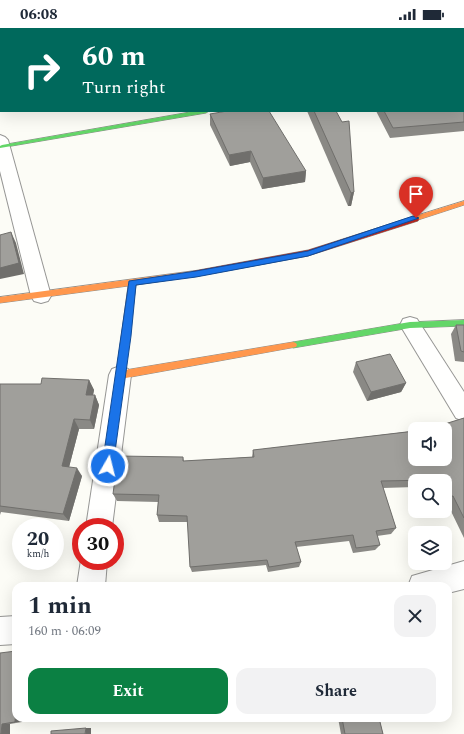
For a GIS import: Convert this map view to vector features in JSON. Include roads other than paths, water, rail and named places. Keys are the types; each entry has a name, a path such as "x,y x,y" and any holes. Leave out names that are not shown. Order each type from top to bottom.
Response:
{"street":[{"path":"41,296 1,144 200,112"},
{"path":"0,300 41,296 196,274 308,253 464,202"},
{"path":"100,518 132,283"},
{"path":"120,375 410,325 464,323"},
{"path":"410,325 464,411"},
{"path":"91,582 93,570"},
{"path":"437,582 464,575"},
{"path":"0,631 12,630"}]}
